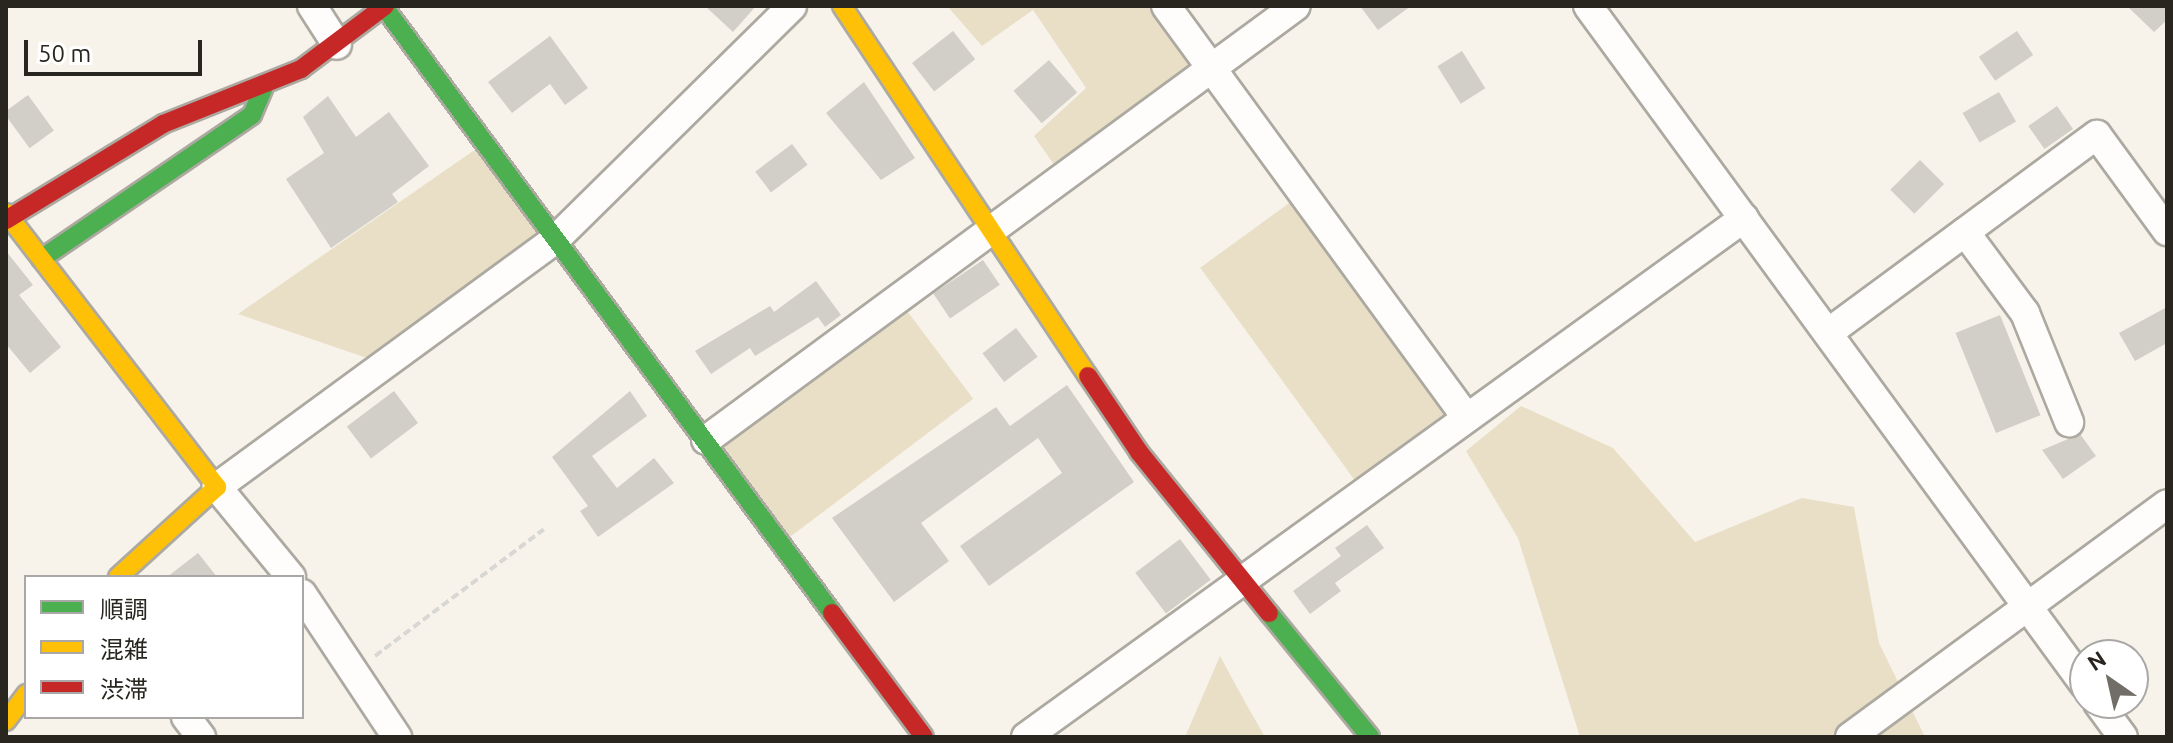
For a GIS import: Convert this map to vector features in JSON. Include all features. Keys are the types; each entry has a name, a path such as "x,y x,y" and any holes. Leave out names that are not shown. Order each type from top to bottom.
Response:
{"street":[{"path":"312,6 337,45"},
{"path":"120,575 217,487 557,238 792,6"},
{"path":"842,6 993,226 1139,452 1240,582 1370,737"},
{"path":"1166,6 1466,417"},
{"path":"706,440 1296,6"},
{"path":"1588,6 2069,663"},
{"path":"289,575 7,217 174,118 264,87 337,45 384,7 924,737"},
{"path":"41,259 252,115 264,87"},
{"path":"1828,333 2097,135 2167,231"},
{"path":"1026,737 1744,218"},
{"path":"1965,232 2025,313 2069,422"},
{"path":"1850,737 2167,504"},
{"path":"304,597 397,737"},
{"path":"6,721 24,697"},
{"path":"188,719 201,737"},
{"path":"2110,719 2123,737"}],"path":[{"path":"354,672 544,529"}],"shaded area":[{"path":"1166,6 1211,68 1062,176 1034,136 1086,88 1033,10 982,46 949,8"},
{"path":"476,149 549,228 373,360 238,314"},
{"path":"1303,193 1466,417 1363,492 1200,268"},
{"path":"898,299 973,399 788,538 713,439"},
{"path":"1521,406 1613,448 1695,542 1802,498 1854,507 1879,643 1925,737 1580,737 1518,538 1466,451"},
{"path":"1220,656 1245,702 1265,737 1185,737"}],"building":[{"path":"705,6 756,6 733,32"},
{"path":"1360,6 1411,6 1378,30"},
{"path":"2127,6 2167,6 2167,20 2154,32"},
{"path":"953,31 975,59 934,91 912,63"},
{"path":"2017,31 2033,55 1995,81 1979,57"},
{"path":"550,36 588,88 565,105 550,84 512,113 488,82"},
{"path":"1462,51 1485,88 1461,104 1437,66"},
{"path":"1049,60 1077,92 1042,123 1014,91"},
{"path":"864,82 915,158 881,180 826,113"},
{"path":"1999,92 2016,121 1980,142 1963,113"},
{"path":"28,95 54,131 30,148 6,116 6,111"},
{"path":"328,96 356,137 389,112 429,166 392,194 398,202 331,248 286,179 324,153 303,117"},
{"path":"2057,106 2073,129 2044,149 2028,126"},
{"path":"792,144 808,165 771,192 755,172"},
{"path":"1920,160 1944,184 1914,214 1890,190"},
{"path":"6,251 33,285 19,295 61,347 30,373 6,344"},
{"path":"983,260 1000,285 950,318 933,294"},
{"path":"816,281 841,315 825,327 818,317 755,356 750,348 711,374 695,351 770,306 774,312"},
{"path":"2167,307 2167,343 2135,361 2119,333"},
{"path":"2000,315 2040,415 1996,433 1955,333"},
{"path":"1016,328 1038,357 1004,382 982,353"},
{"path":"1067,385 1134,482 989,586 960,546 1062,473 1038,438 921,523 949,561 894,602 832,518 996,407 1010,426"},
{"path":"394,391 418,423 371,458 347,427"},
{"path":"630,391 647,416 592,456 617,488 654,458 674,483 598,537 580,511 588,506 552,457"},
{"path":"2080,434 2096,456 2063,479 2042,450"},
{"path":"1367,525 1384,548 1335,583 1341,591 1310,614 1293,591 1341,556 1335,548"},
{"path":"1180,539 1211,580 1166,613 1135,573"},
{"path":"198,553 215,575 170,575"}],"traffic: fast":[{"path":"384,7 832,613"},
{"path":"41,259 252,115 264,87"},
{"path":"1269,613 1370,737"}],"traffic: slow":[{"path":"842,6 1088,376"},
{"path":"6,213 217,487 120,575"},
{"path":"6,721 24,697"}],"traffic: jam":[{"path":"6,220 163,124 301,69 385,6"},
{"path":"1088,376 1139,452 1269,613"},
{"path":"832,613 924,737"}]}
